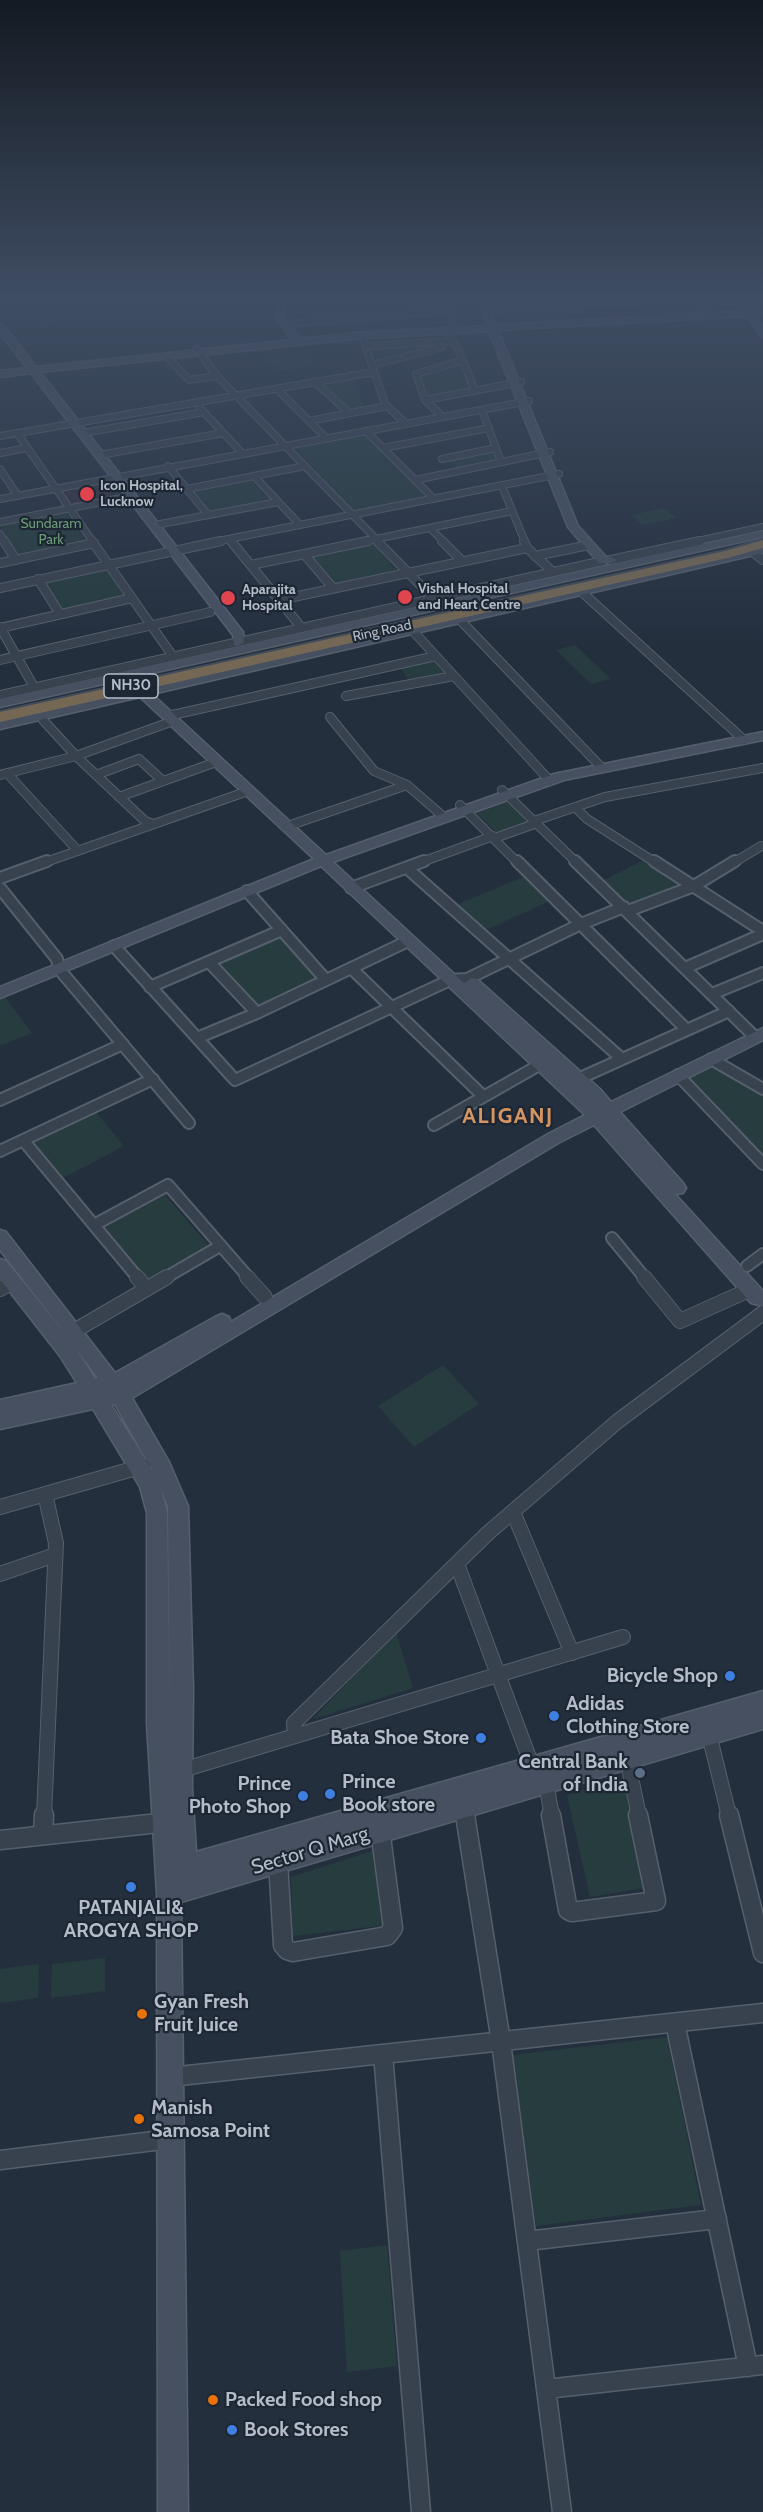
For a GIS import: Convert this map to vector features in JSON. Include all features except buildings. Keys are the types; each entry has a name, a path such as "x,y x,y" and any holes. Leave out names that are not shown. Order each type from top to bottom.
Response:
{"highway":[{"name":"Ring Road","path":"0,710 250,650 721,550 763,536"},
{"name":"Ring Road","path":"0,717 250,650 728,554 761,552"}],"street":[{"path":"60,411 112,477 175,550 250,650"},
{"path":"0,436 146,411"},
{"path":"251,411 433,598"},
{"path":"299,411 326,438"},
{"path":"309,421 359,411"},
{"path":"393,411 406,424"},
{"path":"437,411 443,417"},
{"path":"0,500 168,466 475,411"},
{"path":"482,411 501,462"},
{"path":"529,411 579,526 607,560"},
{"path":"83,433 204,412 242,453"},
{"path":"70,424 83,433 100,455 122,498 229,637 250,650"},
{"path":"383,448 489,428"},
{"path":"366,431 434,499"},
{"path":"17,433 172,656"},
{"path":"100,455 223,433"},
{"path":"423,440 429,447"},
{"path":"0,453 27,448"},
{"path":"442,459 496,448"},
{"path":"436,453 456,471"},
{"path":"415,480 546,453"},
{"path":"168,466 208,515"},
{"path":"187,489 304,466"},
{"path":"0,469 3,480 18,496"},
{"path":"0,588 164,552 555,475"},
{"path":"555,475 573,527 607,560"},
{"path":"254,476 300,525"},
{"path":"502,486 527,548 553,572"},
{"path":"0,522 122,498"},
{"path":"155,525 278,502"},
{"path":"251,565 512,512"},
{"path":"0,703 250,650 301,627 763,527"},
{"path":"430,528 462,561"},
{"path":"0,534 16,560"},
{"path":"230,539 301,627"},
{"path":"0,563 94,543"},
{"path":"535,555 589,544"},
{"path":"279,600 527,548"},
{"path":"0,725 761,552"},
{"path":"304,554 333,588"},
{"path":"38,579 60,614"},
{"path":"583,593 741,737 763,736"},
{"path":"34,687 0,627 132,598"},
{"path":"0,660 210,612"},
{"path":"460,621 599,765"},
{"path":"413,631 547,778"},
{"path":"0,695 172,656 250,650"},
{"path":"3,774 79,755 173,717 436,656"},
{"path":"346,696 454,676"},
{"path":"147,690 216,762 290,825"},
{"path":"42,714 43,720 150,822"},
{"path":"173,717 357,886 467,979 578,1079 598,1109 759,1291"},
{"path":"330,717 374,771 407,785 441,815"},
{"path":"0,993 58,964 324,856 547,778 599,765 741,737 763,730"},
{"path":"99,774 139,759 163,781"},
{"path":"123,796 216,762"},
{"path":"357,886 605,797 763,768"},
{"path":"3,774 76,848"},
{"path":"290,825 407,785"},
{"path":"0,872 245,789"},
{"path":"505,793 729,1011 757,1031"},
{"path":"463,807 687,1030"},
{"path":"575,807 587,819 694,886 763,933"},
{"path":"114,946 234,1080 450,980 467,979 580,924 694,886 761,846"},
{"path":"0,878 76,848"},
{"path":"0,982 114,946 247,891 324,856"},
{"path":"407,868 622,1059"},
{"path":"357,886 408,941 450,980 541,1064 598,1109 747,1266 759,1291"},
{"path":"0,888 58,964 189,1123"},
{"path":"247,891 326,980"},
{"path":"150,987 282,930"},
{"path":"685,968 763,933"},
{"path":"196,1038 257,1013 408,941"},
{"path":"209,962 257,1013"},
{"path":"351,968 483,1096"},
{"path":"712,994 763,973"},
{"path":"578,1079 729,1011"},
{"path":"598,1109 711,1059 757,1031"},
{"path":"116,1389 135,1373 265,1297 554,1138 598,1109 757,1031"},
{"path":"0,1100 123,1044"},
{"path":"711,1059 763,1089"},
{"path":"434,1125 541,1064"},
{"path":"678,1075 763,1164"},
{"path":"0,1151 153,1079"},
{"path":"23,1140 146,1288"},
{"path":"94,1225 168,1185 265,1297"},
{"path":"0,1421 116,1389 429,1207"},
{"path":"0,1237 74,1331 143,1431 149,1484 157,1513 158,1723 171,1773 177,1881 170,2077 173,2512"},
{"path":"612,1238 680,1321 759,1291"},
{"path":"74,1331 220,1246"},
{"path":"747,1266 763,1254"},
{"path":"4,1279 67,1350 94,1394 148,1464"},
{"path":"295,1736 294,1723 513,1512 618,1420 763,1313"},
{"path":"0,1408 94,1394"},
{"path":"0,1507 148,1464"},
{"path":"43,1835 56,1543 45,1494"},
{"path":"513,1512 572,1653"},
{"path":"0,1574 55,1554"},
{"path":"457,1564 498,1675 540,1775 568,1910 572,1912 656,1901 627,1758"},
{"path":"171,1773 623,1637"},
{"path":"540,1775 707,1726 763,1702"},
{"name":"Sector Q Marg","path":"177,1881 279,1861 378,1822 540,1775 627,1758 707,1726 763,1718"},
{"path":"707,1726 763,1953"},
{"path":"462,1798 501,2042 562,2512"},
{"path":"0,1840 173,1822"},
{"path":"177,1881 378,1822 393,1928 387,1936 293,1952 287,1950 283,1945 279,1861"},
{"path":"170,2077 763,2013"},
{"path":"546,2389 756,2366 717,2219 675,2023"},
{"path":"382,2054 421,2512"},
{"path":"0,2160 170,2139"},
{"path":"527,2241 717,2219"}],"shaded area":[{"name":"Icon Hospital, Lucknow","path":"103,482 114,497 72,505 61,490"}],"green space":[{"path":"363,433 426,497 353,512 294,446"},
{"path":"491,450 496,461 457,469 447,459"},
{"path":"250,479 270,501 210,513 192,490"},
{"path":"664,508 676,518 642,525 631,515"},
{"name":"Sundaram Park","path":"65,512 86,542 19,556 0,526"},
{"path":"372,543 398,572 336,585 311,556"},
{"path":"105,567 125,596 62,610 43,581"},
{"path":"575,645 611,679 591,684 556,650"},
{"path":"432,659 446,675 410,681 399,666"},
{"path":"508,802 530,824 499,835 476,813"},
{"path":"644,860 685,886 631,907 604,880"},
{"path":"528,875 552,900 486,930 458,904"},
{"path":"279,936 317,980 258,1006 217,963"},
{"path":"5,997 32,1033 0,1046 0,998"},
{"path":"713,1064 763,1095 763,1156 687,1077"},
{"path":"95,1111 124,1146 63,1178 34,1142"},
{"path":"165,1195 209,1246 148,1280 105,1227"},
{"path":"443,1365 479,1404 414,1447 378,1406"},
{"path":"396,1632 413,1688 313,1719"},
{"path":"623,1778 650,1887 590,1897 567,1795"},
{"path":"378,1849 387,1925 293,1936 291,1877"},
{"path":"105,1958 105,1991 51,1998 52,1964"},
{"path":"39,1964 38,1998 0,2003 0,1969"},
{"path":"667,2037 701,2205 536,2226 512,2055"},
{"path":"387,2245 397,2366 347,2372 340,2251"}],"place":[{"name":"Icon Hospital, Lucknow","path":"87,494"},
{"name":"Vishal Hospital and Heart Centre","path":"405,597"},
{"name":"Aparajita Hospital","path":"228,598"},
{"name":"Bicycle Shop","path":"730,1676"},
{"name":"Adidas Clothing Store","path":"554,1716"},
{"name":"Bata Shoe Store","path":"481,1738"},
{"name":"Central Bank of India","path":"640,1773"},
{"name":"Prince Book store","path":"330,1794"},
{"name":"Prince Photo Shop","path":"303,1796"},
{"name":"PATANJALI& AROGYA SHOP","path":"131,1887"},
{"name":"Gyan Fresh Fruit Juice","path":"142,2014"},
{"name":"Manish Samosa Point","path":"139,2119"},
{"name":"Packed Food shop","path":"213,2400"},
{"name":"Book Stores","path":"232,2430"}],"district":[{"name":"ALIGANJ","path":"508,1117"}]}
